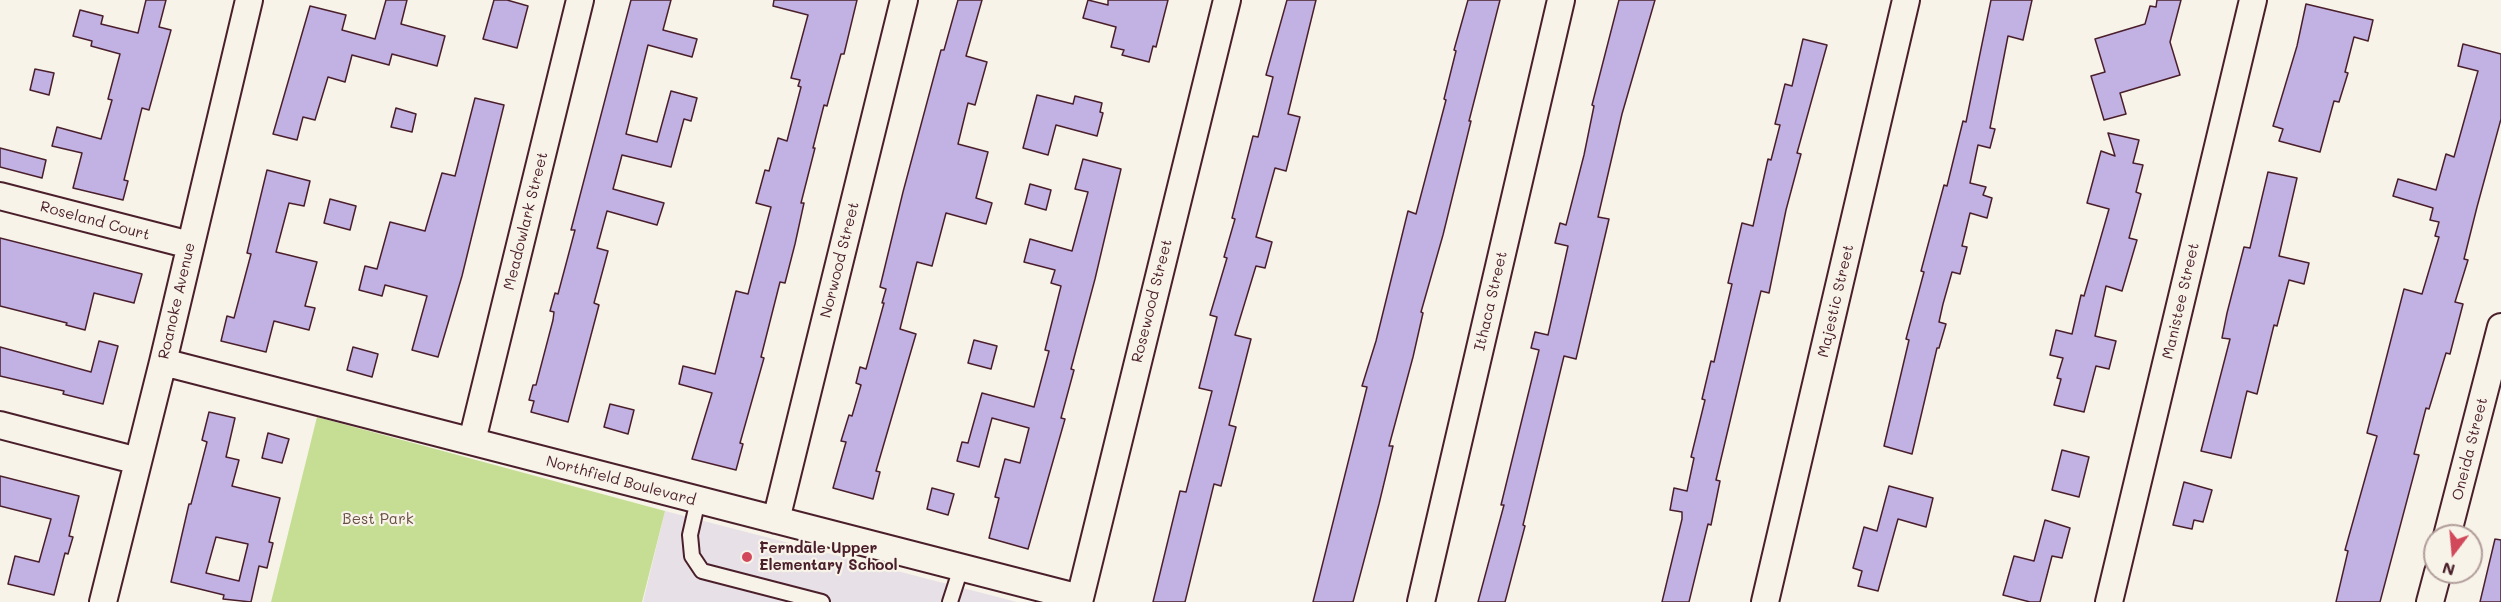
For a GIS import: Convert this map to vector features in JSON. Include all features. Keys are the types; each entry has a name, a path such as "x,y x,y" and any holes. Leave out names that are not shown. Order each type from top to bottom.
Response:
{"street":[{"name":"Roanoke Avenue","path":"103,602 249,0"},
{"name":"Meadowlark Street","path":"472,441 580,0"},
{"name":"Norwood Street","path":"776,520 904,0"},
{"name":"Rosewood Street","path":"1080,600 1227,0"},
{"name":"Ithaca Street","path":"1420,602 1561,0"},
{"name":"Majestic Street","path":"1766,602 1906,0"},
{"name":"Manistee Street","path":"2109,602 2253,0"},
{"name":"Roseland Court","path":"0,196 190,245"},
{"name":"Oneida Street","path":"2450,524 2501,327"},
{"name":"Northfield Boulevard","path":"163,362 1080,600"},
{"path":"0,425 138,461"},
{"path":"2430,602 2435,584"}],"lane":[{"path":"698,500 690,535 692,556 702,571 822,602"},
{"path":"950,602 961,568"}],"shaded area":[{"name":"Ferndale Upper Elementary School","path":"665,511 1017,602 643,602"}],"green space":[{"name":"Best Park","path":"317,417 665,511 642,602 271,602"}],"building":[{"path":"146,0 166,0 159,27 171,30 149,110 142,108 124,180 128,181 123,200 73,188 82,153 52,146 57,127 101,139 112,100 108,99 120,54 91,46 92,41 73,36 80,10 103,16 101,24 138,33"},
{"path":"386,0 407,0 401,24 445,36 437,66 392,54 389,65 352,55 345,82 328,77 315,120 303,117 297,140 273,134 310,6 346,15 342,30 375,39"},
{"path":"494,0 507,0 528,6 517,48 483,39"},
{"path":"631,0 671,0 663,30 697,39 692,57 648,45 626,134 657,142 671,91 697,98 691,121 684,119 671,167 622,155 613,189 664,203 657,225 607,211 597,248 608,251 594,303 599,305 568,422 531,412 534,401 529,400 533,385 536,385 553,320 554,312 550,311 555,293 558,294 575,230 571,230"},
{"path":"774,0 857,0 844,54 841,54 827,106 824,105 801,203 804,203 795,244 785,283 780,282 761,357 764,358 740,443 743,444 736,470 692,459 712,393 679,384 683,366 715,374 736,291 748,294 771,207 756,203 765,170 769,171 778,138 787,141 801,87 798,86 800,80 791,78 808,15 773,6"},
{"path":"958,0 982,0 966,56 987,62 975,105 968,103 958,144 988,152 976,198 992,203 986,224 946,213 932,266 917,262 900,329 916,334 876,471 880,472 873,499 833,488 846,442 841,441 849,415 852,416 861,385 856,383 860,367 866,369 884,303 882,303 886,289 880,287 903,192 941,50 944,50"},
{"path":"1088,0 1108,5 1108,0 1168,0 1156,47 1153,46 1149,62 1122,55 1124,50 1111,47 1116,27 1083,18"},
{"path":"1287,0 1316,0 1288,114 1300,117 1286,171 1275,168 1256,237 1272,242 1265,268 1256,266 1235,335 1251,339 1229,425 1236,427 1221,486 1214,484 1185,602 1153,602 1180,491 1186,492 1212,391 1199,388 1217,317 1210,315 1227,258 1224,257 1235,219 1232,218 1253,136 1258,137 1273,77 1266,75"},
{"path":"1468,0 1500,0 1443,235 1421,312 1423,313 1413,357 1389,446 1393,446 1379,504 1353,602 1313,602 1367,387 1362,386 1376,341 1408,211 1416,214 1446,100 1444,99 1456,51 1454,50"},
{"path":"1619,0 1655,0 1622,114 1598,217 1609,219 1576,359 1564,356 1505,602 1478,602 1504,505 1501,505 1539,350 1531,348 1535,332 1548,335 1568,246 1555,243 1560,223 1566,225 1584,155 1594,106 1592,105"},
{"path":"1991,0 2032,0 2023,40 2008,36 1990,128 1995,129 1990,148 1978,145 1970,183 1986,187 1983,195 1992,198 1987,218 1970,213 1962,246 1967,247 1960,274 1952,272 1943,304 1939,322 1946,324 1939,348 1937,348 1912,454 1884,446 1909,340 1906,339 1924,272 1921,271 1944,185 1947,186 1963,121 1966,122"},
{"path":"2157,0 2181,0 2170,42 2180,75 2120,93 2126,114 2104,120 2091,76 2105,72 2095,39 2145,24 2150,6 2156,7"},
{"path":"2306,4 2373,20 2368,41 2354,37 2345,72 2348,73 2339,102 2334,101 2320,152 2279,141 2283,129 2273,126 2297,46"},
{"path":"1803,39 1827,45 1797,153 1801,154 1786,210 1769,293 1761,291 1716,480 1720,481 1711,525 1708,524 1689,602 1662,602 1682,519 1682,512 1670,510 1674,488 1687,491 1694,458 1691,457 1705,400 1702,399 1711,361 1714,362 1732,284 1728,283 1742,223 1753,226 1768,159 1771,160 1780,125 1775,124 1785,84 1792,86"},
{"path":"2463,44 2501,54 2501,119 2464,259 2468,260 2455,302 2463,304 2450,354 2446,353 2429,409 2426,408 2414,454 2419,455 2380,602 2336,602 2348,551 2345,550 2377,436 2367,433 2404,289 2422,294 2439,237 2435,236 2439,222 2430,220 2433,208 2393,196 2398,179 2436,190 2446,154 2454,157 2478,71 2458,66"},
{"path":"35,69 54,73 49,95 30,90"},
{"path":"1037,95 1073,104 1075,96 1102,103 1100,112 1103,113 1097,136 1056,125 1048,155 1023,148"},
{"path":"475,98 504,105 462,276 438,357 412,350 427,296 385,285 382,296 359,290 365,266 377,269 390,222 425,231 442,173 455,176"},
{"path":"396,108 416,114 412,132 391,127"},
{"path":"2108,133 2139,140 2133,163 2143,165 2136,192 2141,194 2129,238 2137,240 2122,291 2106,286 2095,336 2116,341 2109,369 2096,366 2084,412 2054,405 2061,379 2057,378 2063,358 2050,355 2056,330 2072,334 2081,295 2084,296 2109,209 2087,203 2101,151 2115,156"},
{"path":"0,148 46,160 42,178 0,167"},
{"path":"1083,159 1121,169 1071,369 1074,370 1061,418 1065,419 1028,549 989,538 999,498 995,497 1005,459 1020,463 1029,428 992,418 979,467 957,461 962,442 968,443 982,393 1034,407 1049,351 1045,350 1061,286 1051,283 1055,270 1024,262 1030,239 1072,251 1088,192 1075,189"},
{"path":"267,170 310,181 304,206 289,203 276,252 317,262 305,306 315,308 309,330 274,321 266,352 221,341 227,316 234,318 251,254 247,253"},
{"path":"2268,172 2297,178 2279,256 2309,263 2304,284 2289,280 2277,326 2274,325 2257,394 2247,391 2231,458 2201,451 2230,339 2222,338 2227,313 2244,247 2250,248"},
{"path":"1030,184 1051,190 1046,210 1025,204"},
{"path":"330,199 356,206 350,230 324,223"},
{"path":"0,238 142,274 134,303 94,293 85,330 66,325 67,323 0,306"},
{"path":"974,340 997,346 991,369 968,363"},
{"path":"99,341 118,346 103,404 63,394 64,391 0,376 0,347 91,372"},
{"path":"353,347 378,354 372,377 347,370"},
{"path":"610,404 634,410 628,434 604,427"},
{"path":"209,412 235,418 226,457 239,460 232,486 280,498 269,542 273,543 267,568 259,566 251,602 223,599 224,595 171,582 189,504 191,504 207,442 202,440","holes":["216,537 248,544 239,581 206,573"]},
{"path":"268,433 289,439 282,463 262,458"},
{"path":"2062,450 2089,457 2079,497 2052,490"},
{"path":"0,476 79,496 69,536 73,537 68,554 65,553 54,595 8,584 15,556 39,562 51,519 0,506"},
{"path":"2184,482 2212,490 2203,522 2194,520 2192,529 2173,525"},
{"path":"1889,486 1933,498 1926,527 1898,519 1878,591 1858,586 1862,571 1853,568 1864,527 1877,531"},
{"path":"932,488 954,494 948,515 927,509"},
{"path":"2045,520 2070,528 2062,558 2052,556 2040,602 2030,602 2003,595 2014,556 2034,561"},
{"path":"2495,539 2501,540 2501,602 2480,602"}],"place":[{"name":"Ferndale Upper Elementary School","path":"747,557"}]}
